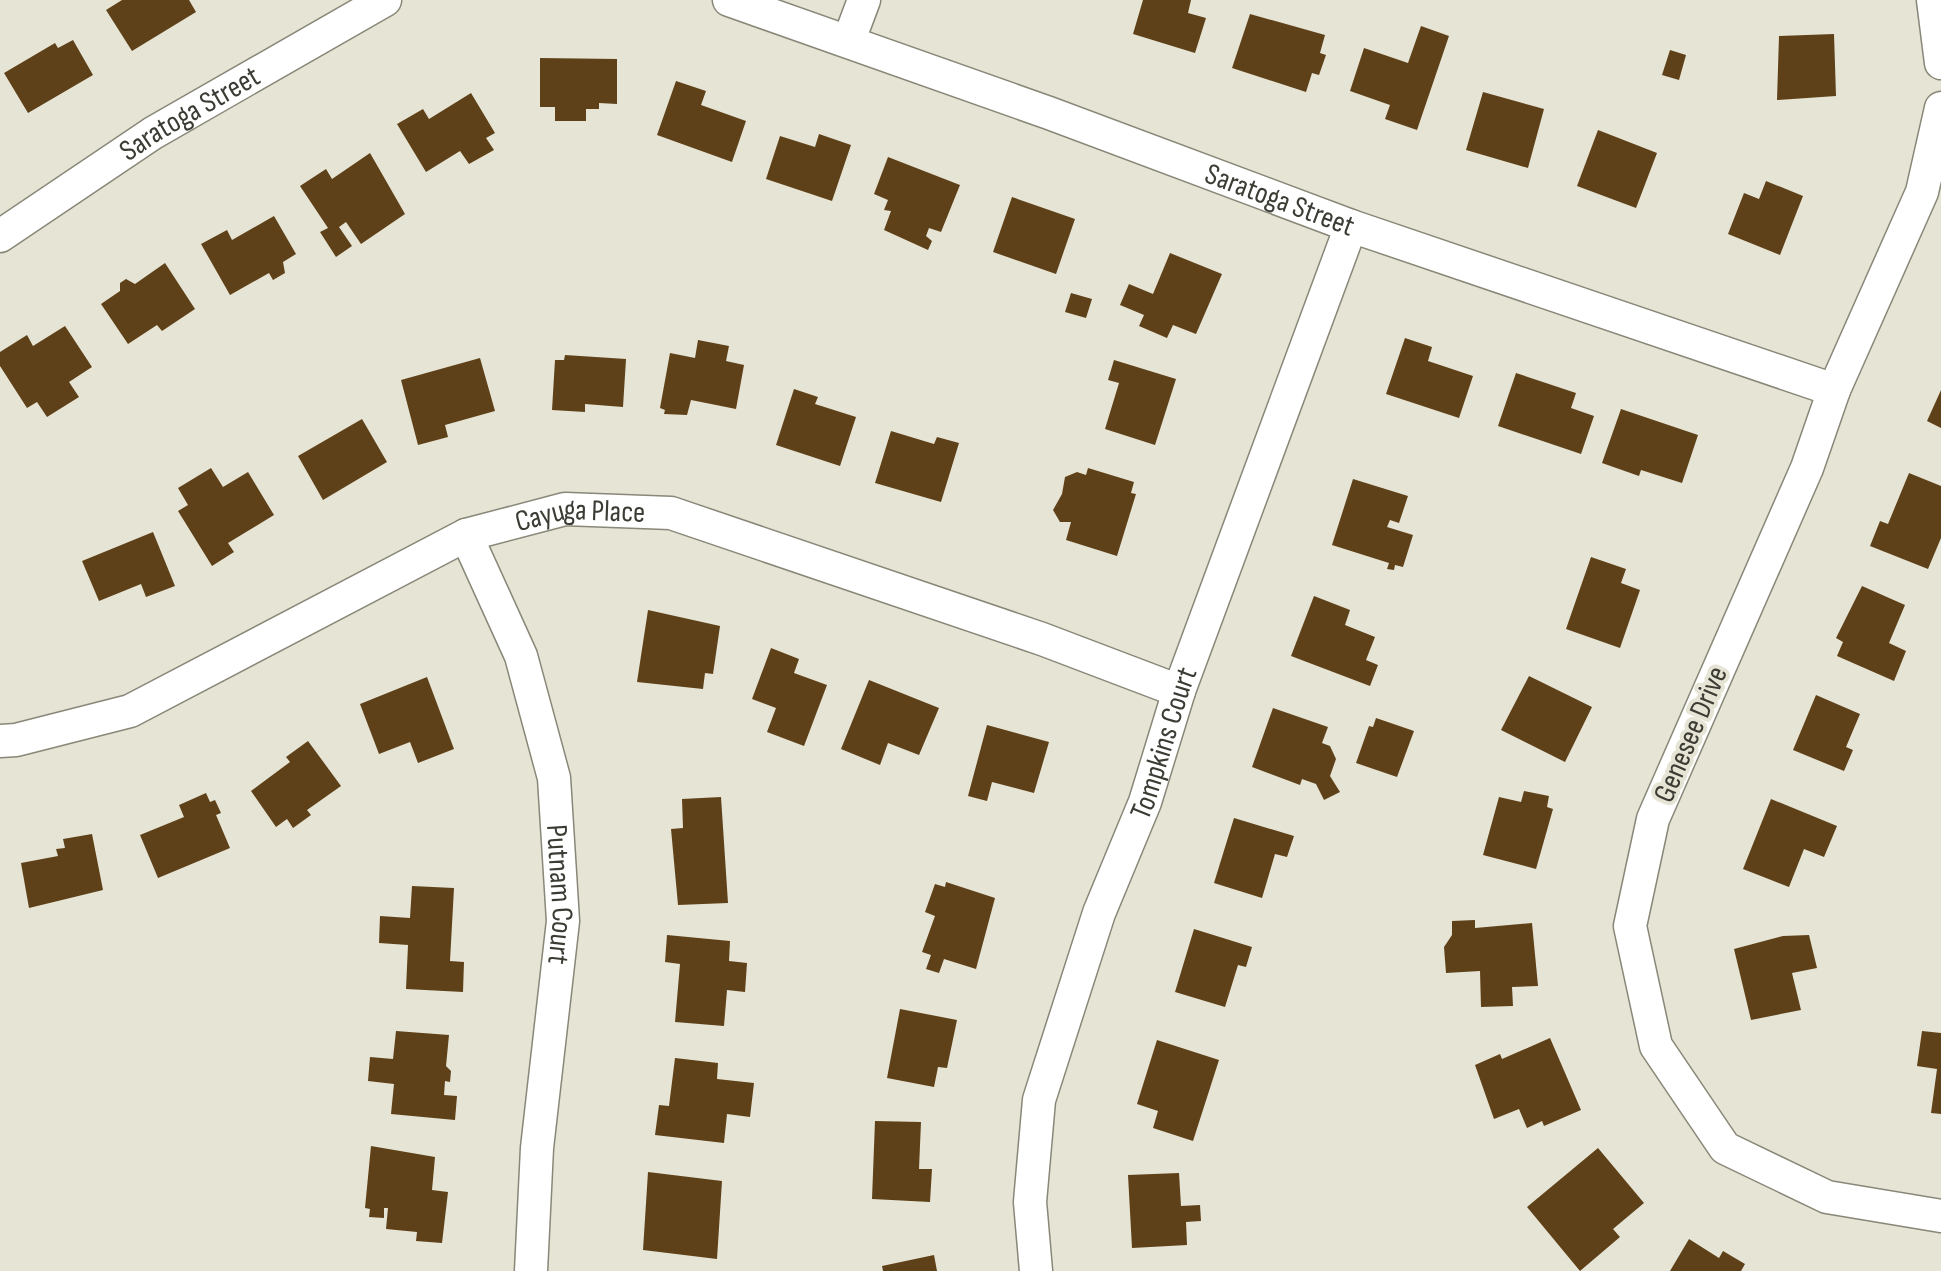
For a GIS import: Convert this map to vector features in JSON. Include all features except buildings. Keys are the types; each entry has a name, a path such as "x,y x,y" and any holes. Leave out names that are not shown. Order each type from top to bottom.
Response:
{"street":[{"name":"Saratoga Street","path":"0,236 153,133 385,0"},
{"name":"Saratoga Street","path":"729,0 849,40 1351,226 1834,390"},
{"path":"849,40 864,0"},
{"path":"1933,0 1941,63"},
{"name":"Genesee Drive","path":"1941,108 1922,192 1834,390 1807,468 1653,819 1630,926 1656,1046 1725,1148 1827,1197 1941,1216"},
{"name":"Tompkins Court","path":"1036,1271 1030,1202 1039,1100 1099,913 1145,802 1179,691 1351,226"},
{"name":"Cayuga Place","path":"0,741 16,740 130,711 466,535 565,509 671,513 1042,639 1179,691"},
{"name":"Putnam Court","path":"466,535 521,656 554,778 563,921 537,1148 531,1271"}]}
